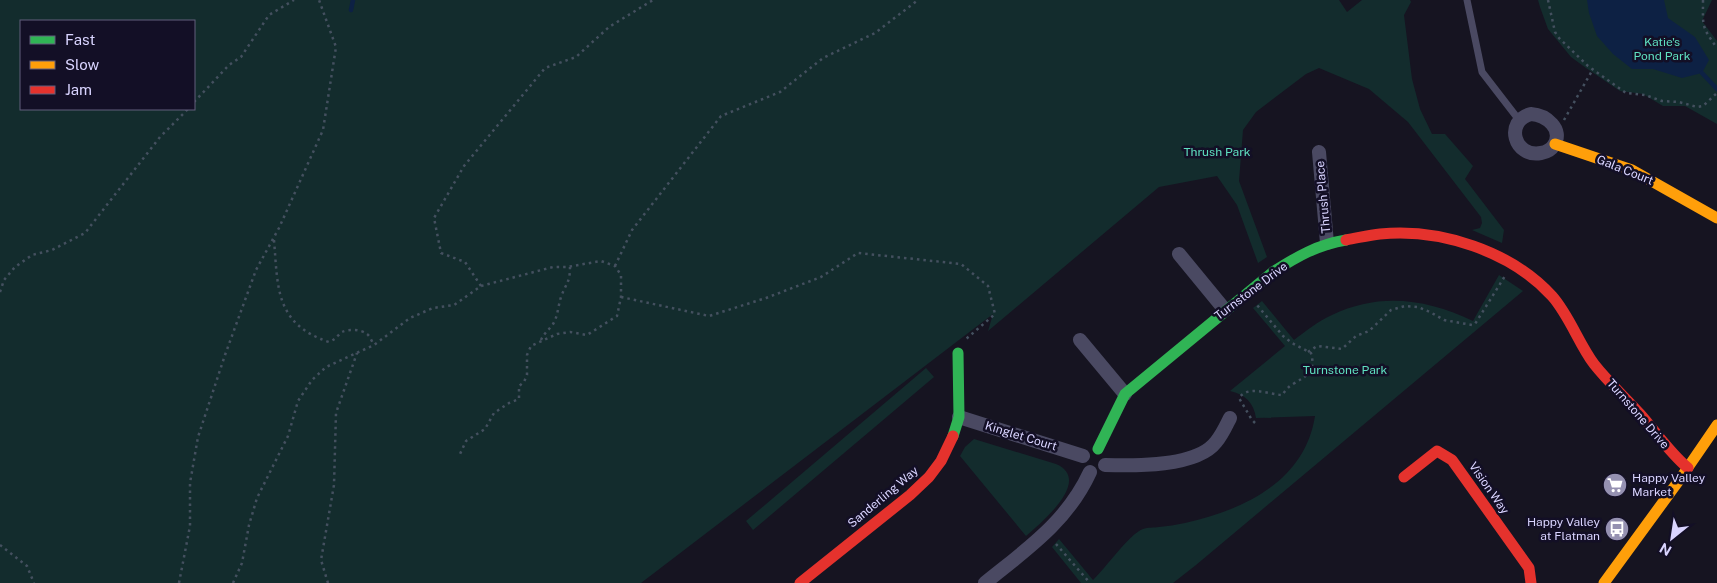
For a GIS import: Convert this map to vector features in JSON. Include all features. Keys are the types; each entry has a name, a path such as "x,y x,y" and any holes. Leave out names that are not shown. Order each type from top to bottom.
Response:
{"street":[{"path":"1539,114 1552,122 1557,136 1555,144 1550,150 1542,153 1526,151 1518,145 1515,137 1515,128 1519,120 1525,116 1539,114"},
{"name":"Gala Court","path":"1555,144 1648,177 1717,218"},
{"name":"Thrush Place","path":"1319,152 1327,243"},
{"name":"Turnstone Drive","path":"1098,449 1125,394 1273,272 1300,255 1327,243 1381,234 1414,234 1453,240 1485,250 1512,263 1535,279 1554,298 1594,364 1641,415 1676,458 1688,468"},
{"path":"1178,254 1225,310"},
{"path":"1080,340 1125,394"},
{"name":"Sanderling Way","path":"800,583 910,495 929,477 941,461 953,436 959,417 960,348"},
{"name":"Kinglet Court","path":"959,417 1084,456"},
{"path":"1105,465 1157,465 1184,459 1204,451 1216,443 1230,418"},
{"path":"1604,583 1717,425"},
{"path":"1092,448 1098,449 1103,452 1106,458 1105,465 1096,472 1090,472 1084,467 1082,462 1084,456 1092,448"},
{"name":"Vision Way","path":"1404,477 1437,451 1452,460 1529,568 1531,583"},
{"path":"985,583 1038,541 1058,521 1076,498 1090,472"}],"lane":[{"path":"1467,0 1482,72 1519,120"}],"path":[{"path":"195,101 229,65 241,57 269,16 294,0"},
{"path":"179,583 190,526 190,483 198,437 256,270 274,238 323,130 336,47 319,0"},
{"path":"481,286 464,262 441,253 434,218 464,166 545,68 576,57 609,27 653,0"},
{"path":"615,266 632,230 721,116 780,92 823,58 875,33 918,0"},
{"path":"1548,0 1555,32 1559,38 1593,69 1626,93 1645,95 1662,101 1679,102 1697,108 1703,106 1716,95"},
{"path":"1703,0 1702,21 1704,30 1717,48"},
{"path":"1561,122 1593,69"},
{"path":"0,292 4,280 14,267 32,255 52,250 85,233 160,137 187,110"},
{"path":"274,238 280,297 286,312 297,326 316,338 328,342 336,339 342,332 362,331 368,334 374,345"},
{"path":"621,297 709,316 766,298 821,277 858,253 962,264 988,286 994,314 960,348"},
{"path":"233,583 242,563 249,525 257,498 288,436 298,401 312,380 326,368 374,345 410,318 432,308 454,305 481,286 553,267 601,261 615,266 621,275 621,297 617,316 587,335 570,332 557,334 531,346 527,355 527,375 524,382 519,386 519,399 494,413 485,428 466,441 460,454"},
{"path":"541,342 545,333 552,325 561,296 567,287 570,266"},
{"path":"1308,352 1317,346 1342,349 1356,336 1369,331 1391,310 1405,306 1418,307 1444,320 1475,324 1507,272"},
{"path":"1256,303 1283,336 1311,354 1313,362 1310,373 1292,384 1282,395 1253,391 1242,394 1239,398 1252,420 1256,423"},
{"path":"328,583 321,560 334,485 336,412 357,352"},
{"path":"1056,544 1090,583"},
{"path":"0,545 27,566 34,583"}],"green space":[{"name":"Thrush Park","path":"0,0 1339,0 1347,12 1362,0 1410,0 1411,2 1404,15 1412,79 1420,109 1432,134 1445,134 1473,166 1465,179 1504,230 1502,243 1472,230 1480,228 1482,223 1481,217 1408,122 1369,89 1319,68 1306,74 1256,112 1243,130 1239,181 1267,257 1258,263 1237,205 1217,176 1159,187 988,331 993,314 641,583 0,583"},
{"name":"Katie's Pond Park","path":"1538,0 1712,0 1702,21 1717,41 1717,124 1685,106 1663,106 1643,94 1620,91 1586,68 1571,57 1548,29"},
{"name":"Turnstone Park","path":"1499,275 1523,291 1173,583 1081,583 1052,547 1059,539 1093,580 1137,532 1147,528 1185,523 1229,510 1249,501 1285,475 1299,458 1309,439 1315,416 1256,418 1248,400 1240,394 1230,391 1285,346 1253,308 1262,301 1294,340 1317,323 1332,315 1368,303 1386,301 1421,303 1456,313 1473,321"},
{"path":"926,368 934,377 753,530 746,521"},
{"path":"974,439 1056,464 1066,471 1069,480 1067,490 1052,512 1026,536 960,456 965,447"}],"water":[{"path":"1587,0 1664,0 1668,18 1695,37 1709,60 1702,73 1682,78 1653,69 1632,69 1613,54 1597,36 1589,13"}],"waterway":[{"path":"351,10 353,0"},
{"path":"1702,73 1717,89"}],"traffic: fast":[{"path":"1098,449 1125,394 1273,272 1308,252 1346,240"},
{"path":"953,436 959,417 958,353"}],"traffic: slow":[{"path":"1555,144 1632,170 1717,218"},
{"path":"1604,583 1717,425"}],"traffic: jam":[{"path":"1346,240 1380,234 1426,235 1450,239 1473,246 1516,266 1552,296 1564,312 1594,364 1688,468"},
{"path":"800,583 910,495 929,477 941,461 953,436"},
{"path":"1404,477 1437,451 1452,460 1529,568 1531,583"}],"place":[{"name":"Happy Valley Market","path":"1615,485"},
{"name":"Happy Valley at Flatman","path":"1617,529"}]}
